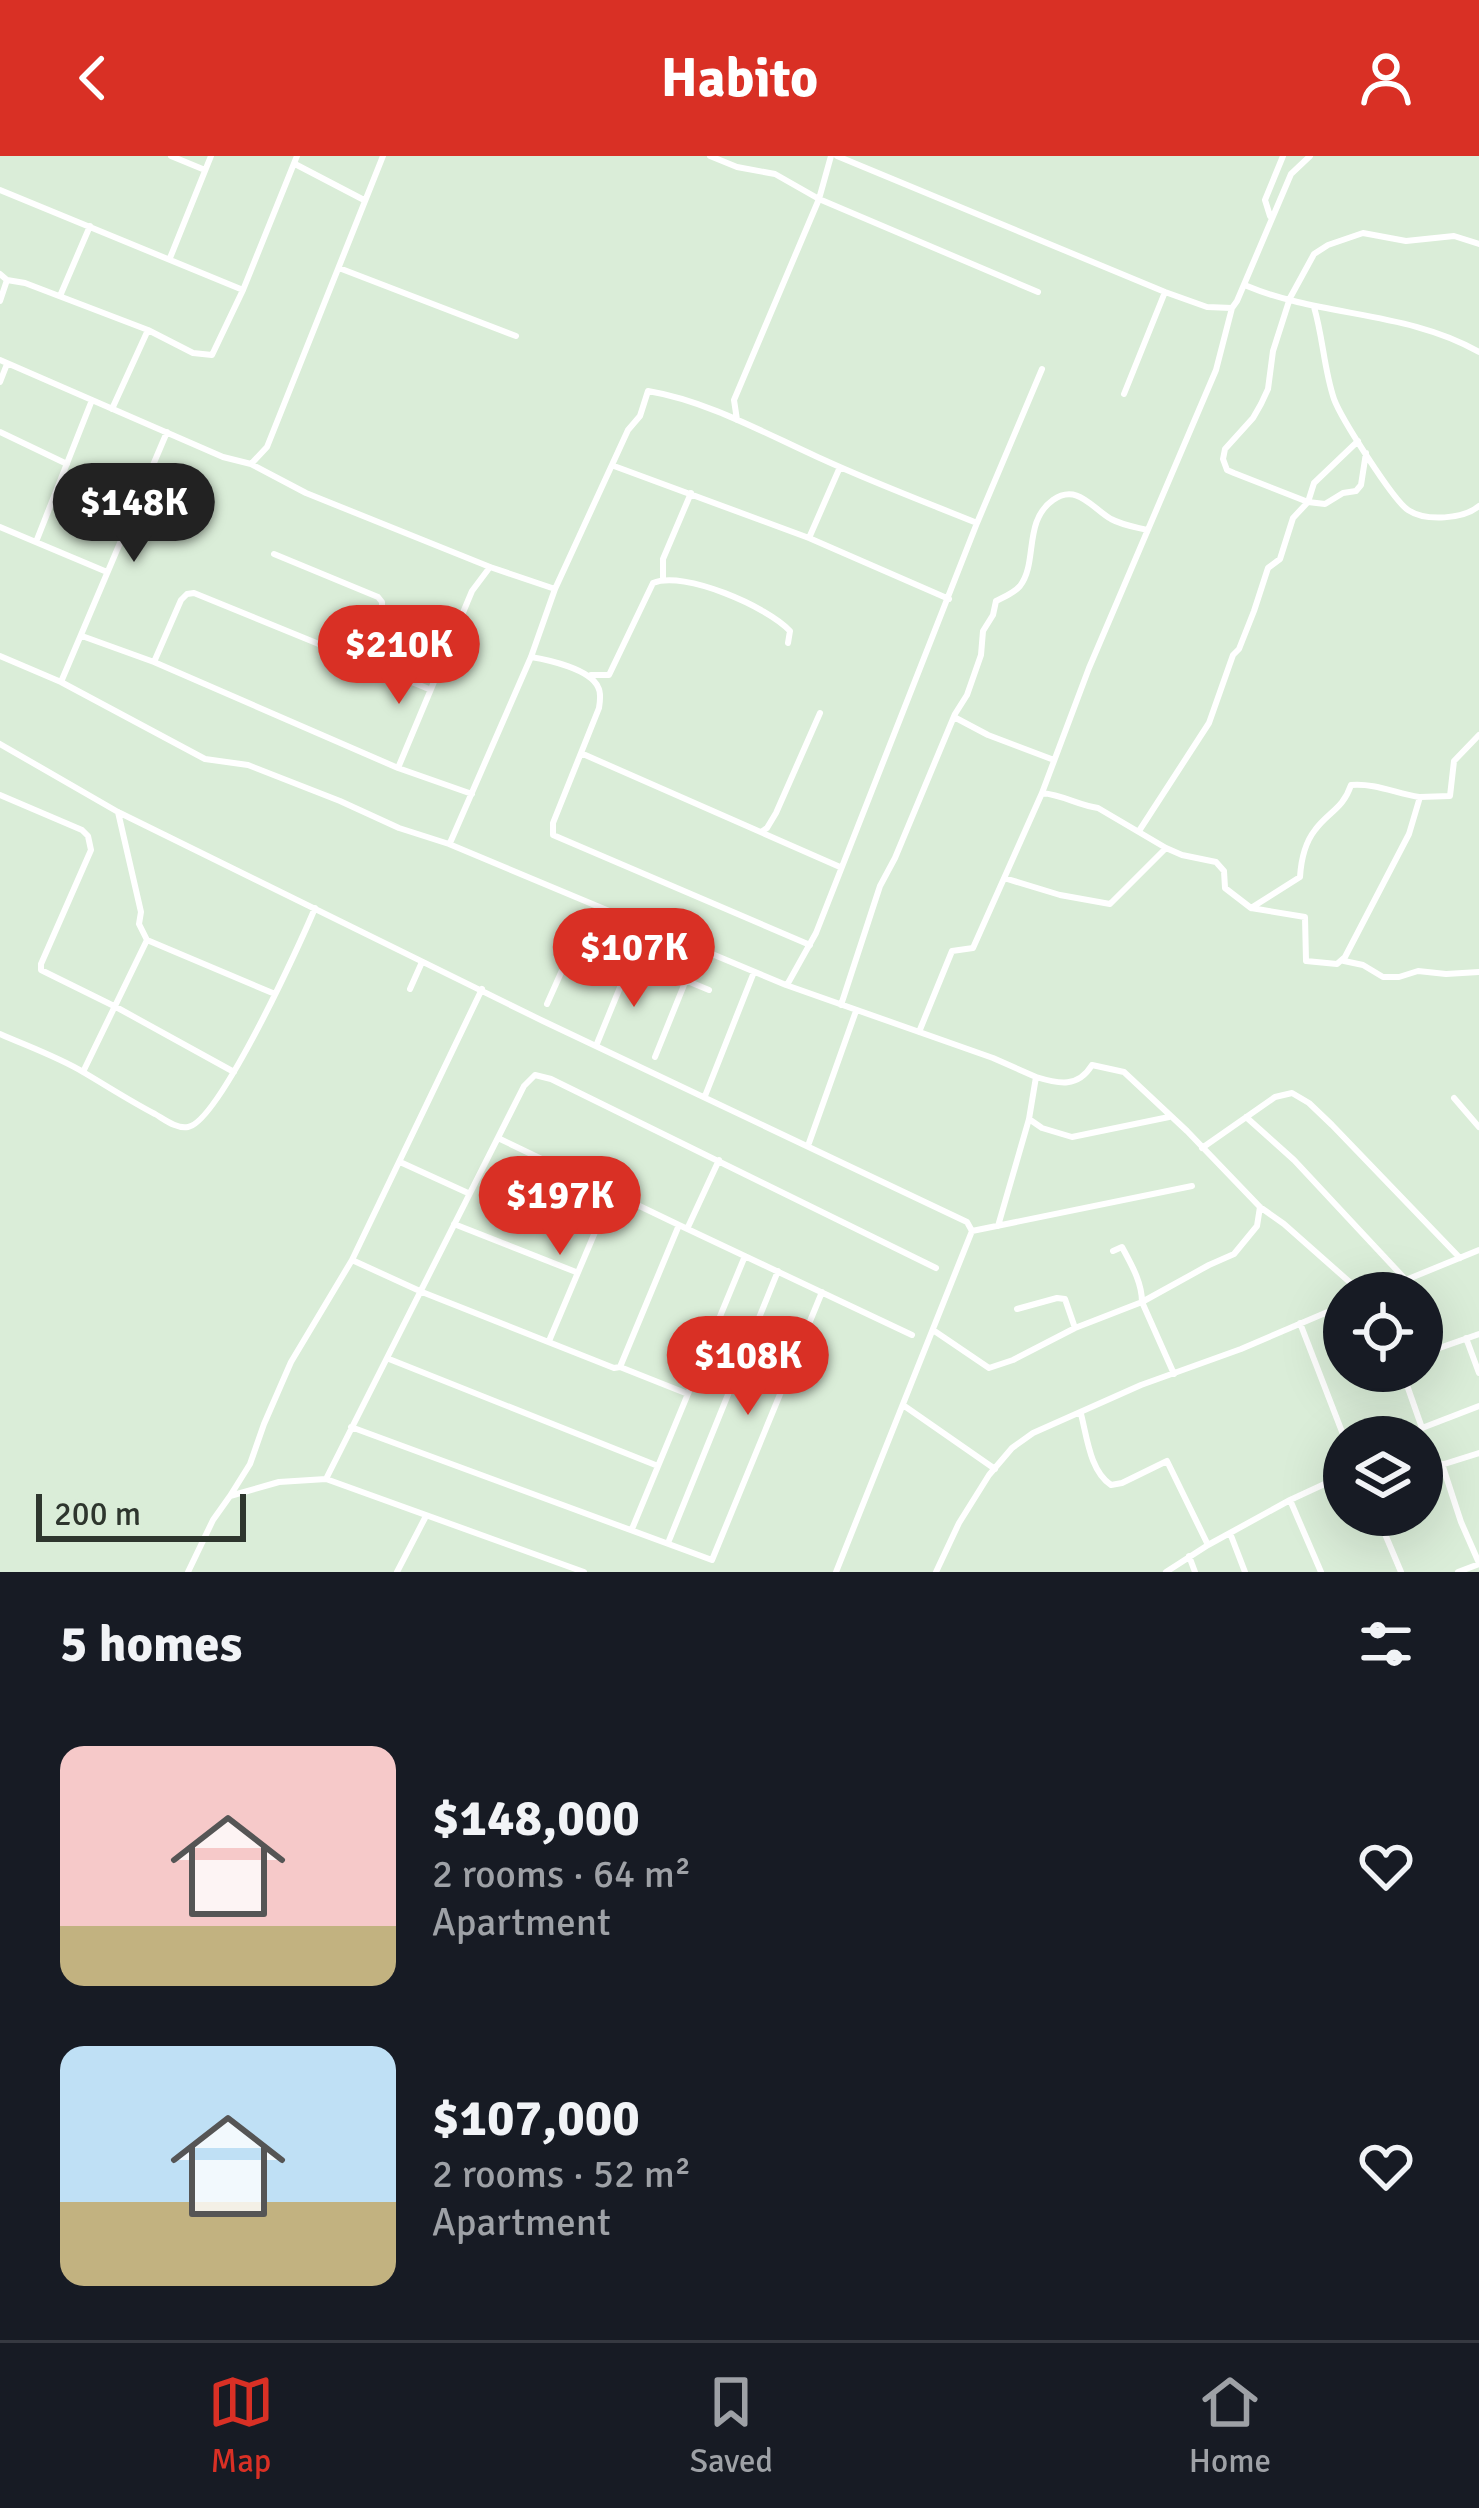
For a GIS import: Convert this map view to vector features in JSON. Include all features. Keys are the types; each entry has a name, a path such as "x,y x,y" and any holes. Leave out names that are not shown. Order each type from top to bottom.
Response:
{"street":[{"path":"171,156 205,170"},
{"path":"170,258 211,156"},
{"path":"251,464 267,447 383,156"},
{"path":"710,156 737,167 775,173 819,200 1038,292"},
{"path":"737,421 734,400 834,156 1165,292 1208,307 1232,308"},
{"path":"1271,220 1265,200 1283,156"},
{"path":"919,1031 952,951 973,947 1042,793 1089,668 1216,370 1232,308 1292,174 1310,156"},
{"path":"0,301 4,277 148,330 194,353 212,355 296,160 364,200"},
{"path":"0,190 243,290"},
{"path":"60,296 90,226"},
{"path":"1366,453 1364,475 1356,491 1325,504 1308,502 1226,470 1223,459 1225,449 1253,418 1268,389 1273,351 1290,298 1314,254 1364,233 1406,241 1454,236 1479,244"},
{"path":"339,268 516,336"},
{"path":"1246,285 1314,307 1403,323 1479,352"},
{"path":"1124,394 1165,292"},
{"path":"1314,307 1333,396 1404,507 1447,517 1469,515 1479,506"},
{"path":"112,409 148,330"},
{"path":"0,382 4,362 251,464 306,493 555,589"},
{"path":"787,985 810,946 1042,369"},
{"path":"449,844 531,657 555,589 648,391 737,421 977,523"},
{"path":"36,542 92,400"},
{"path":"0,432 67,464"},
{"path":"61,682 167,432"},
{"path":"1139,831 1209,723 1268,568 1280,559 1293,518 1308,502 1314,484 1358,441"},
{"path":"614,466 809,538 949,599"},
{"path":"809,538 840,467"},
{"path":"663,579 663,559 691,493"},
{"path":"841,1005 880,886 968,695 983,632 996,601 1021,585 1028,571 1028,545 1050,502 1062,496 1081,497 1110,518 1147,530"},
{"path":"0,527 107,572"},
{"path":"274,554 378,596 382,609 359,662"},
{"path":"1259,561 1268,568"},
{"path":"398,768 472,591 490,567"},
{"path":"587,675 609,675 653,583 663,579 697,581 779,620 790,631 788,644"},
{"path":"154,662 181,600 194,592 429,689"},
{"path":"82,636 154,662 398,768 472,794"},
{"path":"0,656 61,682 205,759 248,765 340,800 399,829 449,844 856,1011 1054,1083 1073,1083 1092,1065 1124,1072 1261,1207 1338,1272"},
{"path":"531,657 587,675 598,683 600,693 583,754 553,823 553,835 810,946"},
{"path":"761,832 776,813 820,713"},
{"path":"954,717 1054,760"},
{"path":"1251,908 1300,877 1302,857 1315,830 1346,801 1351,785 1369,784 1420,797 1450,796 1454,761 1479,735"},
{"path":"0,744 118,812 967,1222 972,1231"},
{"path":"583,754 840,867"},
{"path":"1042,793 1098,808 1166,848 1216,862 1224,871 1225,888 1251,908 1304,917 1306,961 1364,965 1383,977 1418,971 1479,972"},
{"path":"0,795 88,836 91,850 41,970 234,1072"},
{"path":"1343,961 1408,834 1420,797"},
{"path":"118,812 141,912 139,924 147,940 275,994"},
{"path":"1004,878 1110,904 1166,848"},
{"path":"0,1034 83,1072 183,1127 194,1125 204,1118 234,1072 315,908"},
{"path":"547,1004 576,939 584,938 709,990"},
{"path":"83,1072 147,940"},
{"path":"596,1046 632,958"},
{"path":"410,989 422,962"},
{"path":"705,1096 754,971"},
{"path":"655,1057 686,980"},
{"path":"188,1572 213,1520 250,1464 291,1362 352,1261 482,989"},
{"path":"809,1145 856,1011"},
{"path":"326,1479 531,1077 540,1075 936,1268"},
{"path":"998,1226 1036,1077"},
{"path":"1202,1148 1275,1097 1292,1093 1309,1103 1460,1258"},
{"path":"1454,1098 1479,1127"},
{"path":"1029,1119 1072,1137 1171,1116"},
{"path":"1246,1117 1294,1160 1399,1272"},
{"path":"498,1138 912,1335"},
{"path":"620,1367 719,1160"},
{"path":"400,1162 469,1194"},
{"path":"972,1231 1192,1186"},
{"path":"549,1341 612,1192"},
{"path":"932,1330 988,1368 1013,1360 1234,1254 1257,1226 1261,1207"},
{"path":"454,1224 576,1273"},
{"path":"836,1572 972,1231"},
{"path":"1113,1251 1122,1247 1134,1269 1142,1302 1174,1375"},
{"path":"1426,1272 1479,1250"},
{"path":"632,1530 746,1256"},
{"path":"352,1261 688,1394"},
{"path":"668,1543 778,1271"},
{"path":"351,1427 712,1560 822,1292"},
{"path":"1017,1309 1065,1299 1075,1328"},
{"path":"936,1572 959,1523 995,1469 1033,1433 1141,1384 1323,1314"},
{"path":"1300,1323 1336,1416"},
{"path":"1443,1348 1479,1334"},
{"path":"1466,1338 1479,1373"},
{"path":"388,1359 658,1466"},
{"path":"1409,1392 1422,1428 1479,1406"},
{"path":"903,1405 995,1469"},
{"path":"1081,1414 1102,1479 1111,1485 1122,1483 1167,1461 1208,1545"},
{"path":"1443,1464 1479,1453"},
{"path":"1443,1467 1479,1563 1458,1572"},
{"path":"230,1496 279,1482 326,1479 584,1572"},
{"path":"1166,1572 1323,1485"},
{"path":"1290,1500 1321,1572"},
{"path":"397,1572 426,1516"},
{"path":"1230,1533 1245,1572"},
{"path":"1386,1536 1402,1572"},
{"path":"1189,1556 1195,1572"}]}
